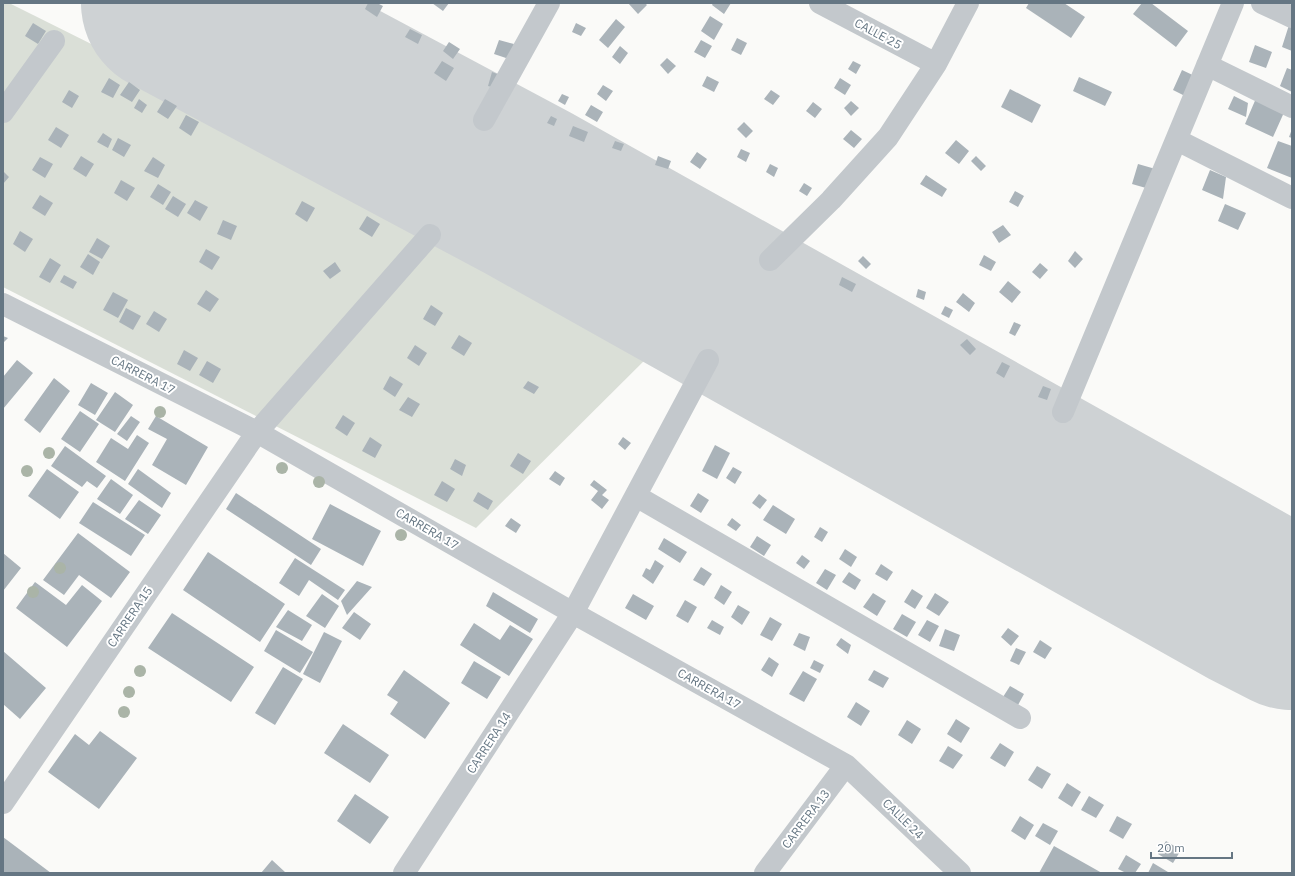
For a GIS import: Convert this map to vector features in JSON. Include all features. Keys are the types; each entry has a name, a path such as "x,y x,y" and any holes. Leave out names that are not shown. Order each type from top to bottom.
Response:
{"street":[{"path":"484,120 549,3"},
{"name":"CALLE 25","path":"820,3 936,64"},
{"path":"770,260 831,200 888,137 936,64 968,3"},
{"path":"1063,412 1233,3"},
{"path":"1262,3 1292,17"},
{"path":"3,112 54,41"},
{"path":"1207,64 1292,107"},
{"path":"1177,140 1292,198"},
{"name":"CARRERA 15","path":"3,802 257,432 430,235"},
{"name":"CARRERA 17","path":"3,304 257,432 573,613 846,764"},
{"name":"CARRERA 14","path":"404,873 573,613 708,360"},
{"path":"636,496 1020,718"},
{"name":"CARRERA 13","path":"765,873 846,764"},
{"name":"CALLE 24","path":"846,764 960,873"}],"shaded area":[{"path":"3,3 9,3 672,333 476,528 3,287"}],"building":[{"path":"368,3 377,3 383,6 377,17 365,9"},
{"path":"432,3 449,3 443,11"},
{"path":"628,3 645,3 647,5 638,14"},
{"path":"713,3 731,3 724,14 712,5"},
{"path":"1029,3 1064,3 1085,17 1071,38 1026,8"},
{"path":"1142,3 1151,3 1188,31 1176,47 1133,14"},
{"path":"710,16 723,24 714,40 701,31"},
{"path":"616,19 625,27 608,48 599,40"},
{"path":"33,23 46,31 38,44 25,36"},
{"path":"576,23 586,28 581,36 572,32"},
{"path":"1289,25 1292,26 1292,51 1282,47"},
{"path":"410,29 422,35 418,44 405,37"},
{"path":"737,38 747,43 741,55 731,50"},
{"path":"499,40 514,44 509,59 494,54"},
{"path":"701,40 712,46 705,58 694,52"},
{"path":"449,42 460,49 453,59 443,51"},
{"path":"1255,45 1272,52 1266,68 1249,62"},
{"path":"620,46 628,53 620,64 612,57"},
{"path":"667,58 676,66 668,74 660,65"},
{"path":"442,61 454,68 446,81 434,73"},
{"path":"853,61 861,65 856,74 848,69"},
{"path":"1287,68 1292,70 1292,92 1280,86"},
{"path":"1182,70 1199,78 1189,98 1173,90"},
{"path":"492,72 500,75 496,88 488,86"},
{"path":"707,76 719,82 714,92 702,86"},
{"path":"1079,77 1112,92 1105,106 1073,91"},
{"path":"109,78 120,85 113,98 101,92"},
{"path":"840,78 851,85 845,95 834,88"},
{"path":"129,82 140,90 132,102 120,95"},
{"path":"603,85 613,91 606,101 597,94"},
{"path":"1010,89 1041,105 1032,123 1001,107"},
{"path":"69,90 79,96 72,108 62,102"},
{"path":"771,90 780,96 773,105 764,99"},
{"path":"562,94 569,97 565,105 558,101"},
{"path":"1234,96 1248,103 1246,117 1228,109"},
{"path":"1257,96 1286,108 1273,137 1245,124"},
{"path":"139,99 147,105 142,113 134,108"},
{"path":"165,99 177,106 168,119 157,112"},
{"path":"851,101 859,108 851,116 844,108"},
{"path":"813,102 822,109 815,118 806,111"},
{"path":"591,105 603,112 597,122 585,115"},
{"path":"186,115 199,122 191,136 179,128"},
{"path":"551,116 557,119 554,126 547,123"},
{"path":"744,122 753,131 746,138 737,129"},
{"path":"573,126 588,132 584,142 569,136"},
{"path":"56,127 69,135 61,148 48,140"},
{"path":"1292,129 1292,138 1289,137"},
{"path":"851,130 862,139 854,148 843,139"},
{"path":"103,133 112,139 108,148 97,142"},
{"path":"118,138 131,145 124,157 112,150"},
{"path":"956,140 969,151 959,164 945,153"},
{"path":"615,141 624,144 621,151 612,148"},
{"path":"1278,141 1292,146 1292,178 1267,168"},
{"path":"741,149 750,153 746,162 737,157"},
{"path":"697,152 707,159 700,169 690,162"},
{"path":"81,156 94,164 86,177 73,169"},
{"path":"658,156 671,161 668,169 655,165"},
{"path":"976,156 986,166 981,171 971,161"},
{"path":"40,157 53,164 45,178 32,170"},
{"path":"153,157 165,165 158,178 144,171"},
{"path":"770,164 778,168 774,177 766,172"},
{"path":"1138,164 1159,170 1153,190 1132,184"},
{"path":"1210,170 1226,177 1223,199 1202,190"},
{"path":"3,171 9,177 3,184"},
{"path":"926,175 947,189 942,197 920,184"},
{"path":"121,180 135,188 127,201 114,193"},
{"path":"804,183 812,188 807,196 799,191"},
{"path":"158,184 171,192 163,205 150,197"},
{"path":"1015,191 1024,196 1018,207 1009,202"},
{"path":"40,195 53,203 45,216 32,208"},
{"path":"173,196 186,204 178,217 165,209"},
{"path":"195,200 208,207 200,221 187,213"},
{"path":"302,201 315,208 307,222 295,214"},
{"path":"1225,204 1246,213 1238,230 1218,221"},
{"path":"367,216 380,224 372,237 359,229"},
{"path":"223,220 237,226 231,240 217,234"},
{"path":"1003,225 1011,235 999,243 992,232"},
{"path":"20,231 33,239 25,252 13,244"},
{"path":"97,238 110,246 102,259 89,252"},
{"path":"206,249 220,257 212,270 199,262"},
{"path":"1075,251 1083,259 1075,268 1068,261"},
{"path":"88,254 100,262 93,275 80,267"},
{"path":"984,255 996,262 991,271 979,265"},
{"path":"863,256 871,264 866,269 858,261"},
{"path":"50,258 61,265 50,283 39,277"},
{"path":"335,262 341,271 330,279 323,271"},
{"path":"1040,263 1048,270 1040,279 1032,272"},
{"path":"64,275 77,282 73,289 60,282"},
{"path":"842,277 856,284 852,292 839,285"},
{"path":"1008,281 1021,292 1012,303 999,292"},
{"path":"918,289 926,292 924,300 916,297"},
{"path":"206,290 219,299 210,312 197,304"},
{"path":"113,292 128,300 118,318 103,310"},
{"path":"963,293 975,303 969,312 956,302"},
{"path":"431,305 443,313 435,326 423,319"},
{"path":"945,306 953,310 949,318 941,314"},
{"path":"126,308 141,316 133,330 119,322"},
{"path":"154,311 167,319 159,332 146,324"},
{"path":"1014,322 1021,325 1015,336 1009,333"},
{"path":"459,335 472,343 464,356 451,348"},
{"path":"3,336 8,338 3,343"},
{"path":"967,339 976,349 970,355 960,345"},
{"path":"415,345 427,353 419,366 407,358"},
{"path":"184,350 198,358 190,371 177,364"},
{"path":"17,360 33,373 3,409 3,377"},
{"path":"207,361 221,369 213,383 199,375"},
{"path":"1002,362 1010,366 1004,378 996,373"},
{"path":"390,376 403,384 395,397 383,389"},
{"path":"54,378 70,391 40,433 24,420"},
{"path":"528,381 539,387 534,394 523,388"},
{"path":"91,383 108,393 95,415 78,405"},
{"path":"1043,386 1051,389 1047,400 1038,397"},
{"path":"115,392 133,405 115,432 96,420"},
{"path":"408,397 420,404 412,417 399,410"},
{"path":"80,411 99,424 80,452 61,439"},
{"path":"343,415 355,423 347,436 335,428"},
{"path":"131,416 140,422 127,441 117,434"},
{"path":"156,416 208,447 186,485 152,465 167,439 148,429"},
{"path":"137,435 149,443 125,481 96,462 111,438 128,449"},
{"path":"370,437 382,445 375,458 362,451"},
{"path":"623,437 631,443 625,450 618,444"},
{"path":"715,445 730,453 717,479 702,471"},
{"path":"65,446 106,476 97,488 87,481 82,487 51,466"},
{"path":"518,453 531,461 523,474 510,466"},
{"path":"455,459 466,465 462,476 450,469"},
{"path":"733,467 742,472 735,484 726,478"},
{"path":"47,469 79,492 60,519 28,496"},
{"path":"138,469 171,493 162,508 128,484"},
{"path":"555,471 565,478 560,486 549,479"},
{"path":"111,479 133,495 120,514 97,499"},
{"path":"594,480 607,490 602,495 609,500 602,509 591,500 598,491 590,485"},
{"path":"442,481 455,489 447,502 434,495"},
{"path":"478,492 493,501 488,510 473,501"},
{"path":"236,493 321,549 311,565 226,509"},
{"path":"698,493 709,500 701,513 690,506"},
{"path":"759,494 767,500 760,509 752,503"},
{"path":"139,500 161,515 148,534 125,519"},
{"path":"93,502 145,535 131,556 79,523"},
{"path":"330,504 381,531 363,566 312,539"},
{"path":"773,505 795,519 786,534 763,520"},
{"path":"511,518 521,525 516,533 505,526"},
{"path":"732,518 741,525 736,531 727,525"},
{"path":"820,527 828,532 822,542 814,537"},
{"path":"78,533 130,572 111,598 79,575 64,595 43,580"},
{"path":"757,536 771,545 764,556 750,547"},
{"path":"664,538 687,552 680,563 658,549"},
{"path":"845,549 857,557 851,567 839,559"},
{"path":"208,552 285,604 260,642 183,590"},
{"path":"3,553 21,568 3,591"},
{"path":"802,555 810,561 804,569 796,563"},
{"path":"295,558 345,590 338,600 309,580 299,596 279,583"},
{"path":"655,560 664,566 653,584 642,576 646,568 650,570"},
{"path":"881,564 893,572 887,581 875,574"},
{"path":"701,567 712,574 704,586 693,580"},
{"path":"825,569 836,575 827,590 816,583"},
{"path":"849,572 861,580 855,590 842,582"},
{"path":"357,581 372,587 347,615 341,601"},
{"path":"35,582 66,605 82,585 102,601 67,647 16,608"},
{"path":"721,585 732,592 724,605 714,598"},
{"path":"912,589 923,596 915,609 904,602"},
{"path":"493,592 538,619 530,633 486,606"},
{"path":"873,593 886,601 877,616 863,607"},
{"path":"935,593 949,602 939,616 926,608"},
{"path":"322,594 339,606 325,628 306,616"},
{"path":"633,594 654,606 646,620 625,608"},
{"path":"685,600 697,607 688,623 676,616"},
{"path":"738,605 750,612 742,625 731,617"},
{"path":"288,610 312,625 302,641 276,627"},
{"path":"354,612 371,624 360,640 342,628"},
{"path":"172,613 254,667 231,702 148,648"},
{"path":"902,614 916,622 907,637 893,629"},
{"path":"770,617 782,624 772,641 760,635"},
{"path":"712,620 724,627 720,635 707,628"},
{"path":"927,620 939,626 930,642 918,635"},
{"path":"474,623 500,640 510,625 533,639 509,676 460,645"},
{"path":"1008,628 1019,636 1011,646 1001,637"},
{"path":"945,629 960,635 954,651 939,646"},
{"path":"276,630 313,652 300,673 264,651"},
{"path":"324,632 342,641 320,683 303,674"},
{"path":"799,633 810,637 805,651 793,645"},
{"path":"841,638 851,645 848,654 836,645"},
{"path":"1040,640 1052,648 1045,659 1033,652"},
{"path":"1016,648 1026,652 1019,665 1010,661"},
{"path":"3,651 46,688 20,719 3,704"},
{"path":"769,657 779,664 772,677 761,670"},
{"path":"814,660 824,665 820,673 810,668"},
{"path":"474,661 501,677 487,699 461,683"},
{"path":"283,667 303,679 275,725 255,713"},
{"path":"404,670 450,703 425,739 390,714 398,702 387,695"},
{"path":"874,670 889,678 883,688 868,680"},
{"path":"803,671 817,679 804,702 789,694"},
{"path":"1010,686 1024,694 1018,705 1003,697"},
{"path":"856,702 870,711 861,726 847,717"},
{"path":"956,719 970,728 961,743 947,734"},
{"path":"907,720 921,729 912,744 898,735"},
{"path":"343,724 389,755 370,783 324,753"},
{"path":"100,731 137,758 99,809 48,772 75,734 89,745"},
{"path":"1000,743 1014,752 1005,767 990,758"},
{"path":"948,746 963,755 953,769 939,761"},
{"path":"1037,766 1051,774 1042,789 1028,780"},
{"path":"1067,783 1081,792 1072,807 1058,798"},
{"path":"355,794 389,817 370,844 337,821"},
{"path":"1089,796 1104,805 1096,818 1081,810"},
{"path":"1020,816 1034,825 1025,840 1011,831"},
{"path":"1117,816 1132,824 1123,839 1109,831"},
{"path":"1043,823 1058,831 1050,845 1035,836"},
{"path":"3,837 51,873 3,873"},
{"path":"1166,841 1181,850 1173,863 1158,854"},
{"path":"1054,846 1102,873 1039,873"},
{"path":"1126,855 1141,864 1135,873 1126,873 1118,869"},
{"path":"272,860 285,872 284,873 261,873"},
{"path":"1153,863 1168,872 1148,873"}],"runway":[{"path":"172,3 528,193 1253,599 1292,619"}]}
